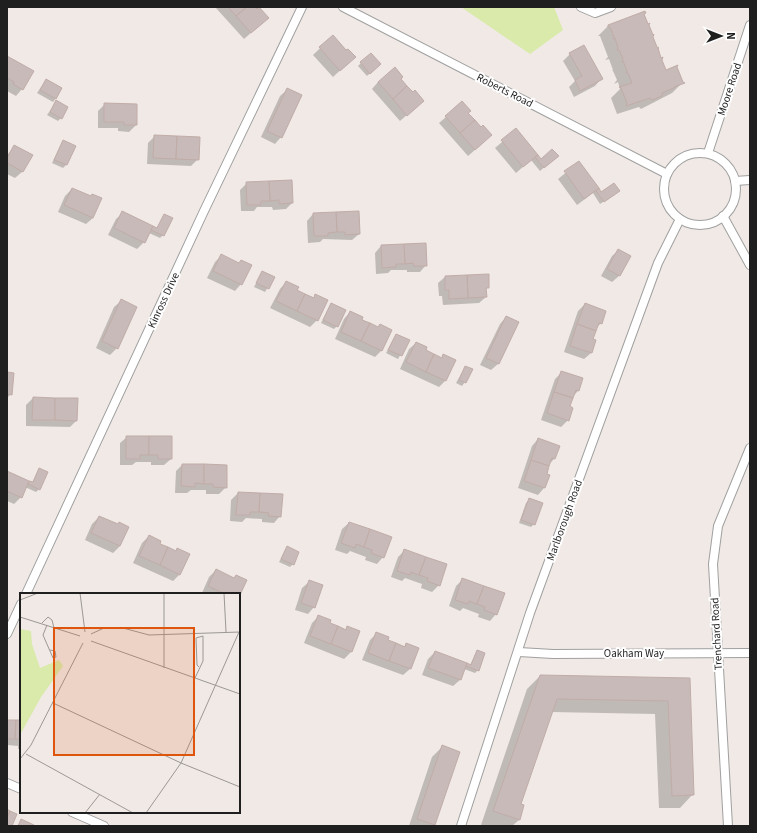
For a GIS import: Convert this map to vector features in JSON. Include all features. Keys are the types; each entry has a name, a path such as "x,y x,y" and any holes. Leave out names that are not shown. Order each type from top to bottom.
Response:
{"lane":[{"name":"Kinross Drive","path":"26,593 204,211 302,7"},
{"name":"Roberts Road","path":"343,7 667,174"},
{"path":"581,7 595,12 611,7"},
{"name":"Moore Road","path":"708,153 750,26"},
{"path":"696,153 708,153 726,163 732,172 735,181 734,200 723,216 714,222 702,225 680,219 673,212 664,194 664,184 667,174 674,164 684,156 696,153"},
{"path":"735,181 750,180"},
{"path":"723,216 750,265"},
{"name":"Marlborough Road","path":"461,826 519,652 530,613 658,263 680,219"},
{"name":"Trenchard Road","path":"728,826 717,653 713,564 714,545 718,526 750,448"},
{"path":"7,634 20,606"},
{"name":"Oakham Way","path":"519,652 553,654 750,653"},
{"path":"7,783 20,789"},
{"path":"74,813 104,826"}],"green space":[{"path":"461,7 554,7 563,30 530,54"}],"building":[{"path":"228,7 247,7 236,16"},
{"path":"247,7 255,7 257,9 259,7 269,18 251,33 236,16"},
{"path":"645,11 646,13 644,14 648,24 650,23 649,25 653,35 654,34 653,37 657,47 659,48 661,58 663,57 662,60 666,70 678,65 677,67 683,82 685,83 662,93 662,96 652,100 650,98 626,106 627,103 621,88 619,87 632,83 628,73 626,73 627,71 623,61 622,62 623,59 619,50 617,50 618,48 615,38 613,39 614,37 608,25"},
{"path":"333,35 346,50 348,49 356,57 340,71 319,47"},
{"path":"584,45 603,79 580,91 575,80 582,76 569,53"},
{"path":"371,53 381,64 370,74 360,62"},
{"path":"7,56 34,71 23,90 7,78"},
{"path":"395,67 403,77 401,79 407,86 393,99 378,82"},
{"path":"46,79 62,88 56,99 40,90"},
{"path":"407,86 413,92 415,90 424,101 407,116 393,99"},
{"path":"287,88 302,95 282,138 267,131"},
{"path":"56,100 68,107 62,119 50,112"},
{"path":"462,101 471,111 468,113 475,120 460,133 445,116"},
{"path":"104,103 137,104 137,125 124,125 124,122 104,122"},
{"path":"475,120 481,127 483,125 492,135 475,150 460,133"},
{"path":"516,128 538,155 523,167 501,140"},
{"path":"154,135 177,136 176,159 153,158"},
{"path":"177,136 200,137 199,160 176,159"},
{"path":"63,140 76,146 67,165 54,160"},
{"path":"14,145 33,155 23,172 7,163 7,158"},
{"path":"552,149 559,156 544,168 535,157 538,155 541,159"},
{"path":"579,161 599,188 584,199 564,171"},
{"path":"292,180 293,203 279,204 279,200 270,201 269,181"},
{"path":"269,181 270,201 261,201 261,205 247,205 246,182"},
{"path":"614,183 620,191 604,202 596,191 599,188 601,192"},
{"path":"72,188 91,196 92,194 102,198 93,218 64,205"},
{"path":"122,211 153,226 145,243 114,228"},
{"path":"359,211 360,234 345,235 345,232 337,232 336,212"},
{"path":"336,212 337,232 328,233 328,236 314,236 313,213"},
{"path":"164,214 173,218 164,236 151,230 153,226 157,228"},
{"path":"426,243 427,266 414,266 413,263 405,264 404,244"},
{"path":"404,244 405,264 396,264 396,267 382,268 381,245"},
{"path":"618,249 631,256 620,276 607,269"},
{"path":"221,254 239,263 241,260 252,265 242,285 213,271"},
{"path":"262,271 275,277 269,289 256,283"},
{"path":"489,274 489,288 486,288 487,297 468,298 467,275"},
{"path":"467,275 468,298 449,299 449,290 445,290 445,276"},
{"path":"286,281 299,287 297,290 305,294 297,311 276,301"},
{"path":"305,294 314,298 315,294 328,300 318,321 297,311"},
{"path":"121,299 137,307 118,349 102,341"},
{"path":"331,303 346,310 338,327 323,320"},
{"path":"585,303 606,311 602,324 599,323 596,331 577,324"},
{"path":"350,311 363,317 362,320 370,323 361,341 341,332"},
{"path":"506,316 519,322 499,364 486,358"},
{"path":"370,323 378,327 380,324 392,330 382,351 361,341"},
{"path":"577,324 596,331 593,339 596,340 592,353 570,346"},
{"path":"396,334 410,340 402,356 388,350"},
{"path":"416,342 427,347 426,350 434,354 426,372 406,362"},
{"path":"434,354 442,358 443,354 456,360 446,381 426,372"},
{"path":"465,366 473,369 466,383 459,380"},
{"path":"561,371 583,378 579,391 576,390 573,398 554,392"},
{"path":"7,372 14,373 12,395 7,394"},
{"path":"554,392 573,398 570,406 573,408 569,421 547,413"},
{"path":"33,397 55,398 55,420 32,420"},
{"path":"55,398 78,398 77,421 55,420"},
{"path":"126,436 149,436 149,455 140,455 140,459 126,459"},
{"path":"149,436 172,436 172,459 158,459 158,455 149,455"},
{"path":"538,438 560,446 555,459 552,458 549,466 531,460"},
{"path":"531,460 549,466 547,474 550,475 545,488 524,481"},
{"path":"182,464 204,464 204,484 195,483 195,487 181,486"},
{"path":"204,464 227,465 227,488 213,487 213,484 204,484"},
{"path":"39,468 48,472 40,490 28,484 29,481 33,482"},
{"path":"7,471 29,481 22,498 7,491"},
{"path":"238,492 260,493 259,512 250,512 250,515 236,515"},
{"path":"260,493 283,494 281,517 268,516 269,513 259,512"},
{"path":"529,498 543,503 535,525 521,520"},
{"path":"99,516 118,524 119,522 129,527 120,546 91,533"},
{"path":"349,522 370,529 364,547 356,544 355,548 341,543"},
{"path":"370,529 392,537 384,558 371,553 372,550 364,547"},
{"path":"149,535 161,541 160,544 168,547 160,565 139,556"},
{"path":"287,546 299,552 294,565 281,559"},
{"path":"168,547 176,551 177,548 190,554 180,575 160,565"},
{"path":"404,549 426,557 419,575 411,572 410,575 397,571"},
{"path":"426,557 447,564 440,586 427,581 428,578 419,575"},
{"path":"216,569 234,578 236,575 247,580 240,595 240,593 223,593 208,586"},
{"path":"462,578 484,586 477,604 469,601 468,604 455,600"},
{"path":"309,580 323,585 315,608 301,603"},
{"path":"484,586 505,593 497,615 484,610 485,607 477,604"},
{"path":"318,615 331,620 330,623 338,626 331,644 310,636"},
{"path":"338,626 346,630 347,626 360,631 352,652 331,644"},
{"path":"376,632 389,637 388,640 396,643 389,661 368,653"},
{"path":"396,643 405,647 406,643 419,648 411,669 389,661"},
{"path":"477,650 485,653 479,671 466,666 467,663 471,665"},
{"path":"435,651 467,663 461,680 428,668"},
{"path":"540,675 690,678 694,795 672,796 668,701 557,699 521,804 524,805 520,820 493,811"},
{"path":"7,720 16,720 15,739 7,739"},
{"path":"16,720 20,720 20,739 15,739"},
{"path":"442,745 460,752 435,825 417,819"},
{"path":"7,809 10,811 7,818"},
{"path":"10,811 17,814 12,826 7,826 7,818"},
{"path":"21,819 34,825 18,826"}]}
